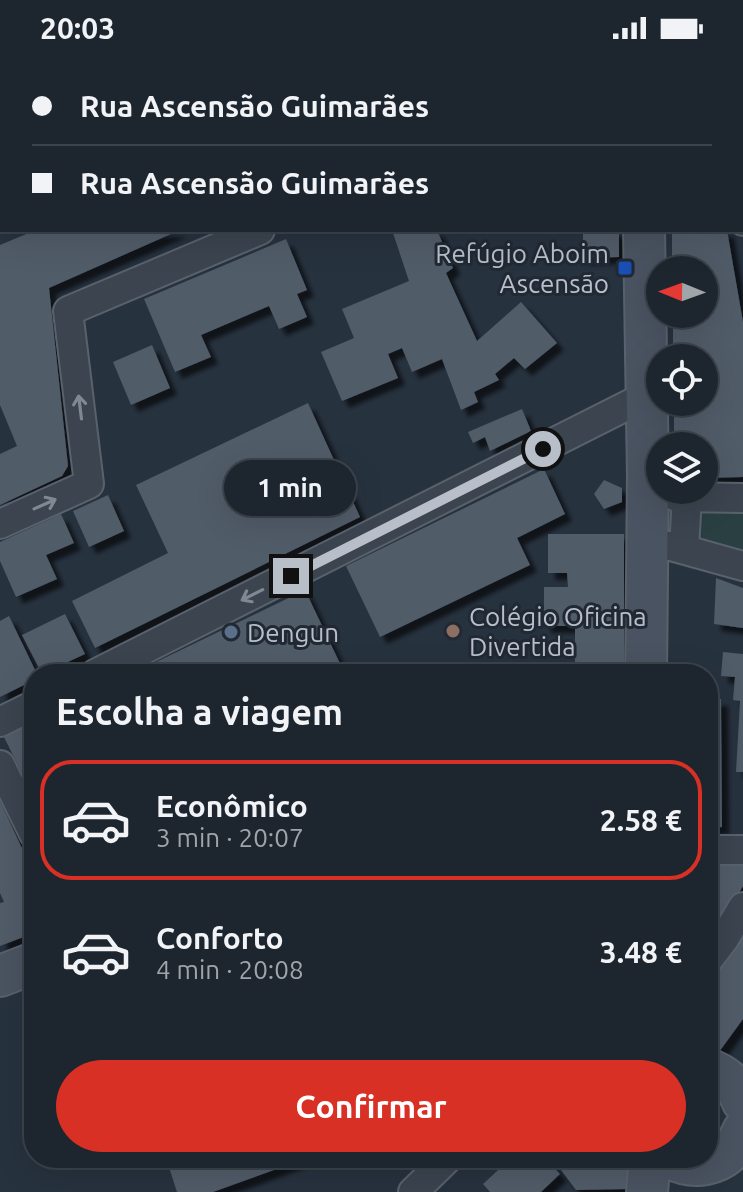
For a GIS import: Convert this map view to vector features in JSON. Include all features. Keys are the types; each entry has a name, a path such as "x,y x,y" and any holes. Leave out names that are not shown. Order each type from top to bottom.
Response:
{"main road":[{"path":"644,232 646,396"},
{"path":"648,664 666,547 665,504"},
{"path":"0,976 24,967"},
{"path":"718,1161 733,1147"},
{"path":"647,1192 649,1168"},
{"path":"686,1192 711,1168"}],"street":[{"path":"0,524 89,484 68,311 253,232"},
{"path":"115,664 646,396"},
{"path":"718,495 743,498"},
{"path":"666,547 743,566"},
{"path":"0,722 24,710"},
{"path":"0,765 24,814"},
{"path":"718,850 743,850"},
{"path":"718,947 743,907"},
{"path":"403,1192 411,1168"},
{"path":"413,1192 438,1168"}],"green space":[{"path":"743,507 743,559 701,540 692,531 698,509"}],"building":[{"path":"31,232 175,232 49,288 68,466 62,476 0,505 0,454 17,446 0,405 0,245"},
{"path":"393,232 438,232 453,268 446,273 477,341 521,302 557,343 525,369 514,358 495,374 499,380 474,392 478,402 461,410 442,359 412,372 402,348 388,354 398,378 342,401 321,352 354,338 342,309 409,281"},
{"path":"583,232 619,232 619,257 583,258"},
{"path":"672,232 727,232 743,322 743,477 718,478 718,432 674,432 674,416 718,416 718,344 673,344 673,328 718,328 718,256 672,256"},
{"path":"286,239 307,290 297,294 307,317 279,329 269,306 201,335 211,357 175,372 144,299"},
{"path":"152,345 170,388 131,405 113,362"},
{"path":"308,403 360,517 95,648 72,601 168,553 136,485"},
{"path":"522,409 531,431 490,451 485,437 473,443 468,432"},
{"path":"544,469 565,514 517,538 530,565 380,637 346,566"},
{"path":"604,480 622,488 622,502 604,509 594,494"},
{"path":"108,495 124,531 89,547 73,511"},
{"path":"61,514 74,543 46,555 57,579 16,597 0,561 0,542"},
{"path":"548,534 624,534 624,664 575,664 575,626 544,626 544,587 568,587 567,573 548,573"},
{"path":"716,578 743,588 743,628 714,624"},
{"path":"305,590 340,664 154,664"},
{"path":"65,614 85,654 64,664 37,664 22,635"},
{"path":"9,616 32,664 24,664 24,685 0,697 0,621"},
{"path":"723,652 743,654 743,772 736,772 740,701 733,700 735,677 721,676"},
{"path":"718,699 721,699 722,827 718,827"},
{"path":"24,724 24,778 3,735"},
{"path":"0,801 24,853 24,937 0,946 0,903 4,902 0,893"},
{"path":"718,863 743,865 743,886 718,930"},
{"path":"743,924 743,1019 719,1052 718,1051 718,959"},
{"path":"169,1168 279,1168 213,1192 177,1192"},
{"path":"500,1168 554,1168 560,1174 541,1192 490,1192 483,1184"},
{"path":"560,1168 627,1168 628,1189 576,1190"}],"place":[{"name":"Refúgio Aboim Ascensão","path":"625,268"},
{"name":"Colégio Oficina Divertida","path":"453,631"},
{"name":"Dengun","path":"231,632"}],"route":[{"path":"291,576 543,449"}]}
